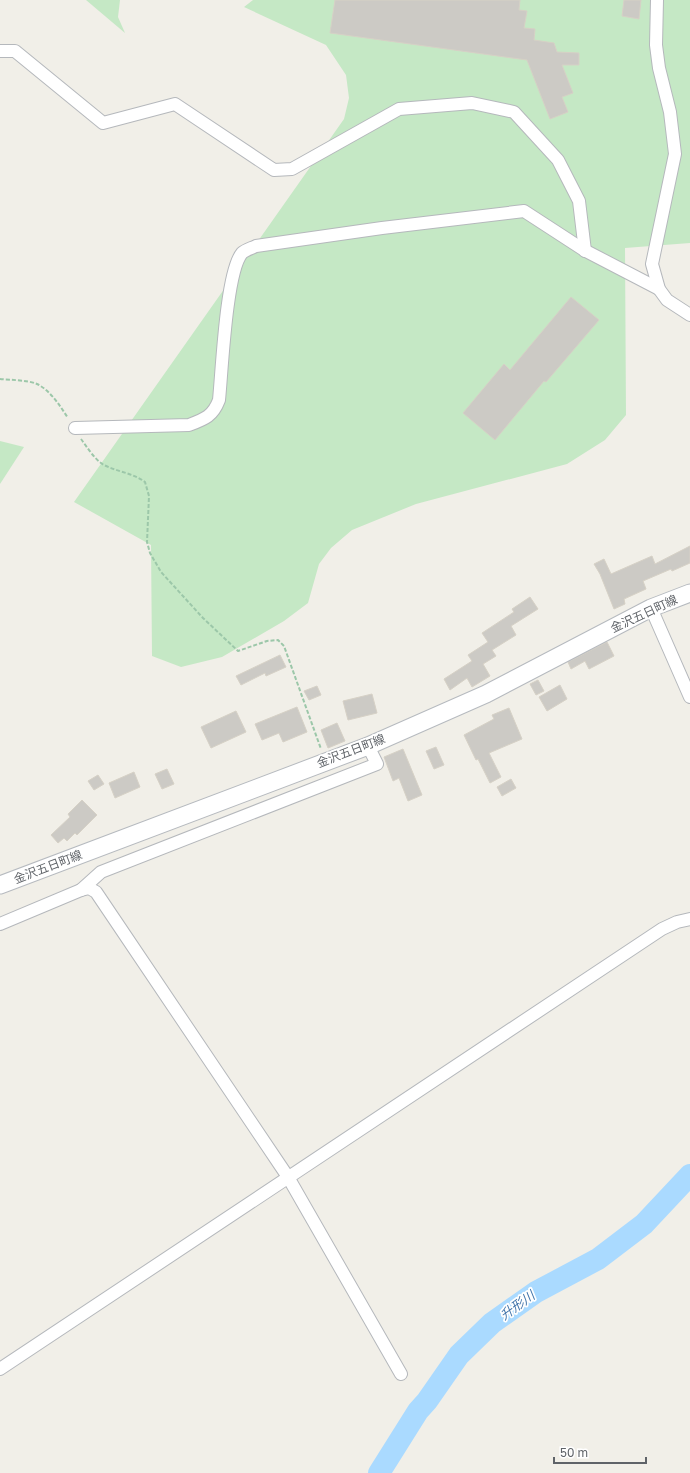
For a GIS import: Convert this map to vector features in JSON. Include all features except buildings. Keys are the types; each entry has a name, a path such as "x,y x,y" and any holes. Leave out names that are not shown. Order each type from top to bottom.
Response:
{"main road":[{"name":"金沢五日町線","path":"0,885 368,746 486,694 650,608 690,593"}],"street":[{"path":"657,0 656,45 659,68 670,112 675,154 652,264 659,289 667,300 690,315"},
{"path":"0,51 15,51 103,123 174,104 274,170 292,169 399,109 472,103 514,112 558,160 579,201 585,250"},
{"path":"75,428 189,425 205,419 215,410 219,400 226,322 233,274 238,260 243,252 256,246 382,228 524,211 585,250 659,289"},
{"path":"650,608 690,697"},
{"path":"81,890 101,872 377,764 368,746"},
{"path":"0,924 81,890 89,888 96,892 288,1177 401,1374"},
{"path":"0,1369 662,929 677,922 690,919"}],"path":[{"path":"0,379 36,384 46,390 60,404 92,454 103,464 137,476 145,482 149,496 147,542 150,553 161,572 203,618 238,651 267,641 278,640 284,646 325,761"}],"green space":[{"path":"86,0 120,0 118,17 125,33"},
{"path":"253,0 690,0 690,243 625,248 626,415 605,440 567,464 416,504 352,530 331,548 319,564 308,603 284,621 222,657 181,667 152,656 151,545 74,502 344,119 349,98 346,75 326,45 244,7"},
{"path":"0,441 24,447 0,484"}],"waterway":[{"name":"升形川","path":"379,1473 418,1411 427,1401 459,1355 492,1323 536,1292 598,1259 644,1224 690,1175"}]}
